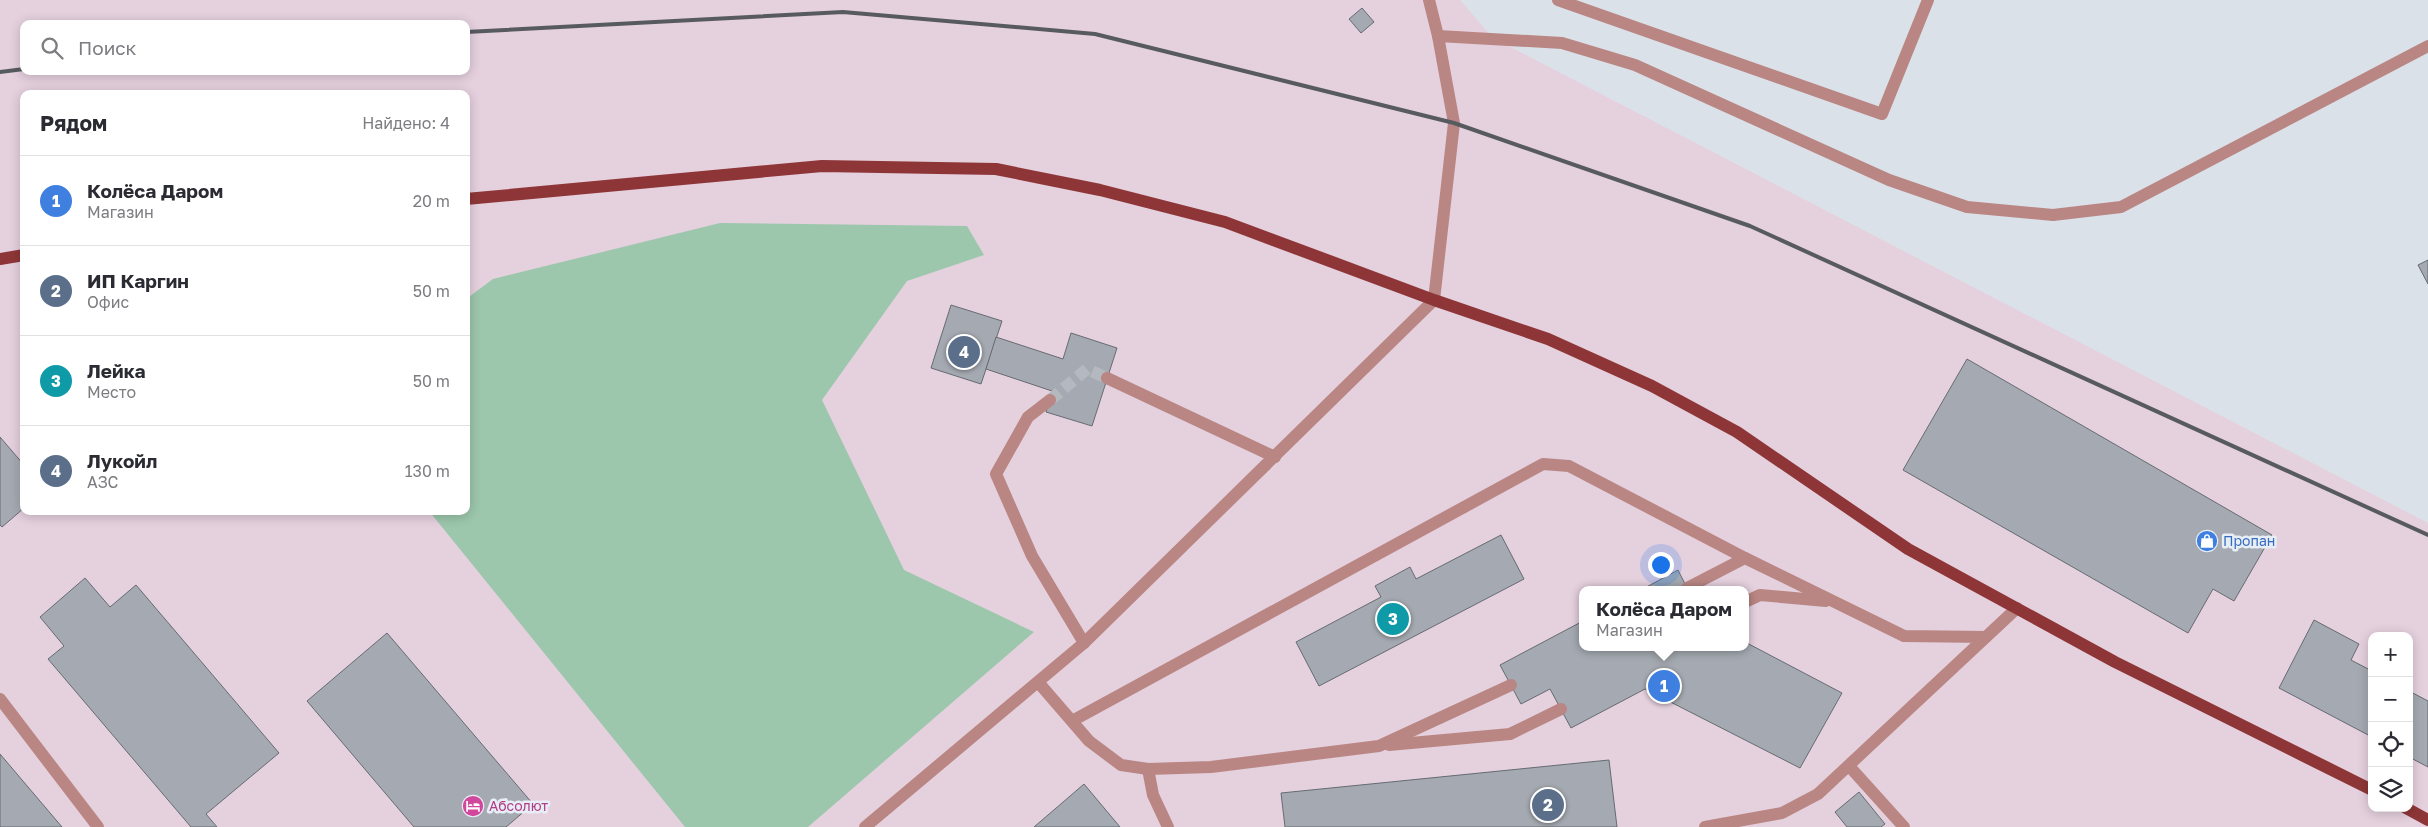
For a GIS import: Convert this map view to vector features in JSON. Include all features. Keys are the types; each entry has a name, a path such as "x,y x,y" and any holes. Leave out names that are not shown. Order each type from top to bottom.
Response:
{"main road":[{"path":"470,199 822,166 996,169 1100,190 1224,222 1434,300 1548,339 1652,386 1737,432 1908,549 2116,662 2368,788"},
{"path":"0,260 20,256"},
{"path":"2413,812 2428,820"}],"street":[{"path":"865,827 1084,642 1434,300 1454,124 1438,36 1429,0"},
{"path":"1558,0 1882,114 1928,0"},
{"path":"1438,36 1562,42 1635,65 1889,180 1967,207 2053,215 2121,207 2428,46"},
{"path":"1107,378 1275,457"},
{"path":"1050,400 1028,417 996,474 1032,556 1084,642"},
{"path":"1072,721 1543,464 1568,466 1745,558 1904,636 1986,637"},
{"path":"1691,586 1745,558"},
{"path":"1749,600 1760,595 1833,602"},
{"path":"1705,827 1782,813 1818,794 2017,608"},
{"path":"1038,682 1089,741 1121,765 1148,769 1211,767 1380,746 1510,734 1561,709"},
{"path":"1380,746 1511,685"},
{"path":"0,699 98,827"},
{"path":"1849,766 1904,827"},
{"path":"1148,769 1153,795 1168,827"}],"shaded area":[{"path":"0,0 1460,0 1493,38 2428,523 2428,827 0,827"}],"green space":[{"path":"720,223 967,226 984,255 907,281 822,400 904,570 1034,632 808,827 685,827 432,515 470,515 470,296 493,279"}],"building":[{"path":"1362,8 1374,22 1361,33 1349,19"},
{"path":"2428,260 2428,284 2418,265"},
{"path":"951,305 1002,321 981,384 931,368"},
{"path":"1071,333 1117,348 1092,426 1046,412 1052,391 986,369 996,337 1063,359"},
{"path":"1967,359 2272,535 2234,601 2213,589 2188,633 1903,470"},
{"path":"0,437 20,460 20,511 2,527 0,525"},
{"path":"1501,535 1524,579 1319,686 1296,642 1381,597 1375,586 1410,567 1416,579"},
{"path":"1678,570 1686,586 1648,586"},
{"path":"85,578 110,607 136,585 279,753 206,814 217,827 191,827 48,659 64,646 40,617"},
{"path":"2314,620 2359,644 2351,660 2368,669 2368,735 2279,688"},
{"path":"1579,623 1579,651 1749,651 1749,644 1842,693 1800,768 1645,689 1571,728 1550,689 1521,704 1500,665"},
{"path":"387,633 533,804 506,827 414,827 307,701"},
{"path":"2413,693 2428,701 2428,767 2413,759"},
{"path":"0,754 62,827 0,827"},
{"path":"1609,760 1617,827 1285,827 1281,793"},
{"path":"1084,784 1120,827 1034,827 1062,803"},
{"path":"1859,792 1885,824 1881,827 1847,827 1835,812"}],"tunnel":[{"path":"1050,400 1087,369 1107,378"}],"railway":[{"path":"470,32 843,12 1095,34 1454,123 1750,226 2428,535"},
{"path":"0,72 20,70"}],"place":[{"name":"Лукойл","path":"964,352"},
{"name":"Пропан","path":"2207,541"},
{"name":"Лейка","path":"1393,619"},
{"name":"Колёса Даром","path":"1664,686"},
{"name":"ИП Каргин","path":"1548,805"},
{"name":"Абсолют","path":"473,806"}]}
